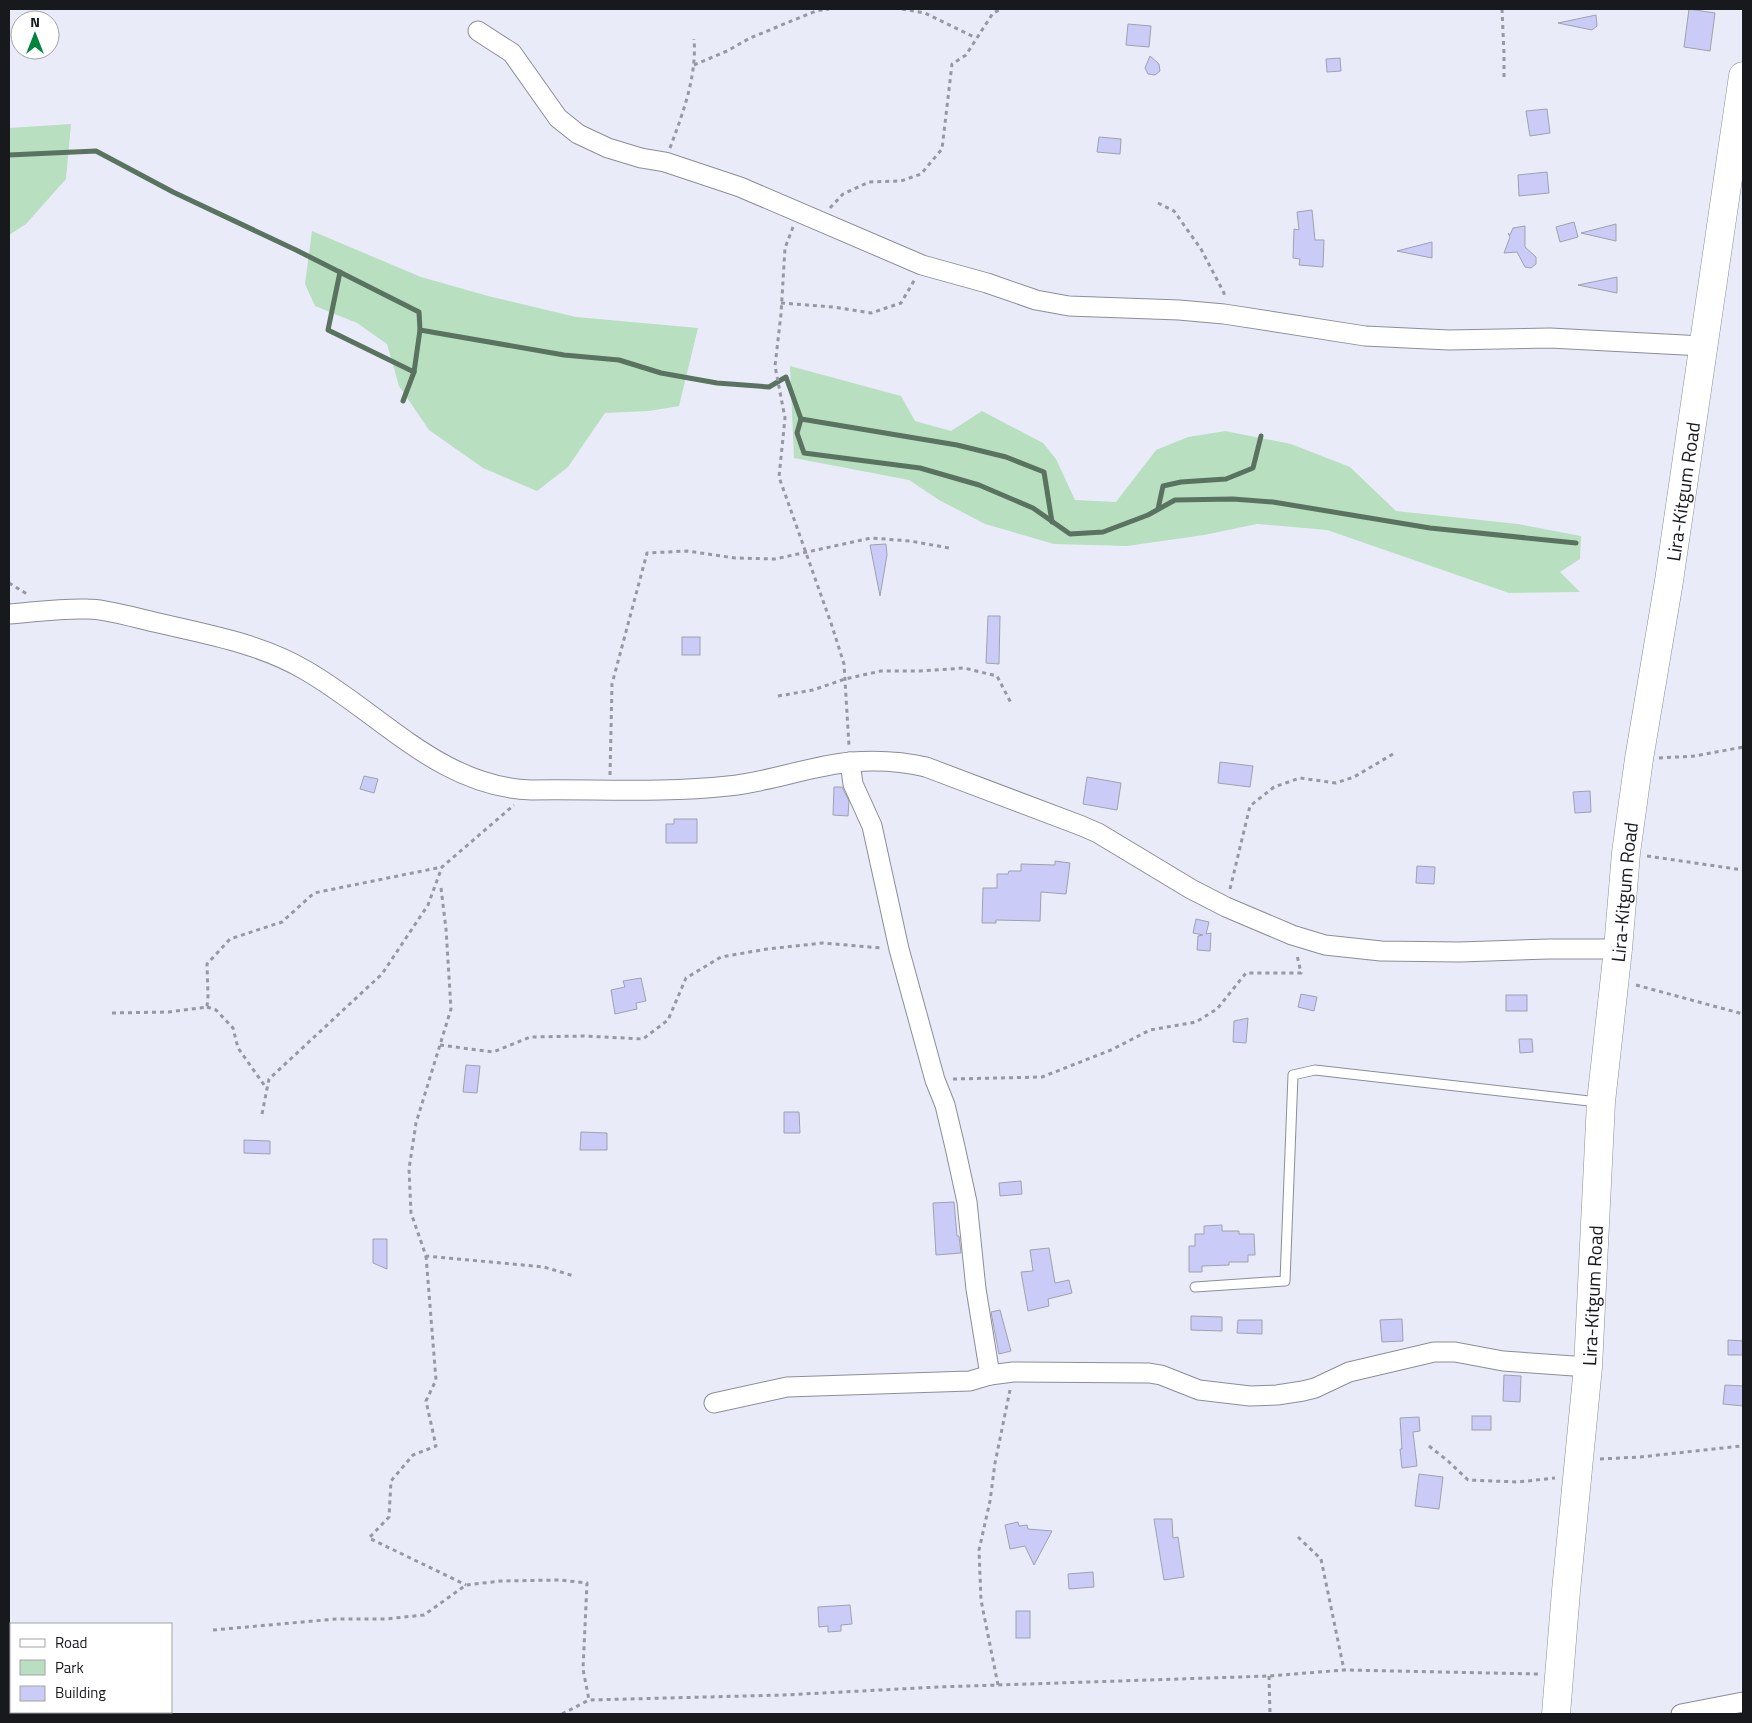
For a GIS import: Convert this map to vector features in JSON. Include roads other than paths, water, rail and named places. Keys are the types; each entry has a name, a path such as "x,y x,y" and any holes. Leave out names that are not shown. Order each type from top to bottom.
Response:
{"main road":[{"name":"Lira-Kitgum Road","path":"1556,1714 1588,1368 1601,1102 1618,949 1626,853 1639,759 1669,581 1743,76"}],"street":[{"path":"478,32 512,53 558,118 578,134 608,148 642,158 665,162 740,187 922,265 987,283 1036,300 1069,306 1180,310 1224,314 1365,336 1449,340 1550,338 1703,346"},
{"path":"9,614 90,609 238,642 293,663 311,673 355,702 425,755 476,780 496,786 531,790 609,790 729,786 850,762 888,761 906,763 926,768 1082,826 1098,833 1191,889 1226,907 1292,935 1325,944 1381,951 1460,952 1618,949"},
{"path":"850,762 853,784 872,826 899,949 935,1080 945,1105 967,1202 976,1290 990,1375"},
{"path":"714,1403 787,1387 963,1381 1013,1372 1148,1373 1169,1377 1199,1390 1250,1396 1277,1395 1315,1388 1349,1372 1434,1352 1456,1352 1503,1361 1588,1368"},
{"path":"1681,1714 1743,1702"}],"lane":[{"path":"1196,1287 1284,1281 1293,1075 1316,1070 1601,1102"}],"waterway":[{"path":"9,155 96,151 173,192 296,250 419,312 420,330 564,355 619,360 661,373 717,383 769,387 786,377 801,419 957,445 1006,457 1044,472 1052,522"},
{"path":"340,272 328,330 414,372"},
{"path":"403,401 414,372 420,330"},
{"path":"801,419 797,433 804,453 920,468 979,485 1033,508 1070,534 1103,532 1148,515 1175,500 1233,499 1273,502 1430,528 1576,543"},
{"path":"1158,509 1163,486 1181,482 1226,479 1253,468 1261,436"}]}
